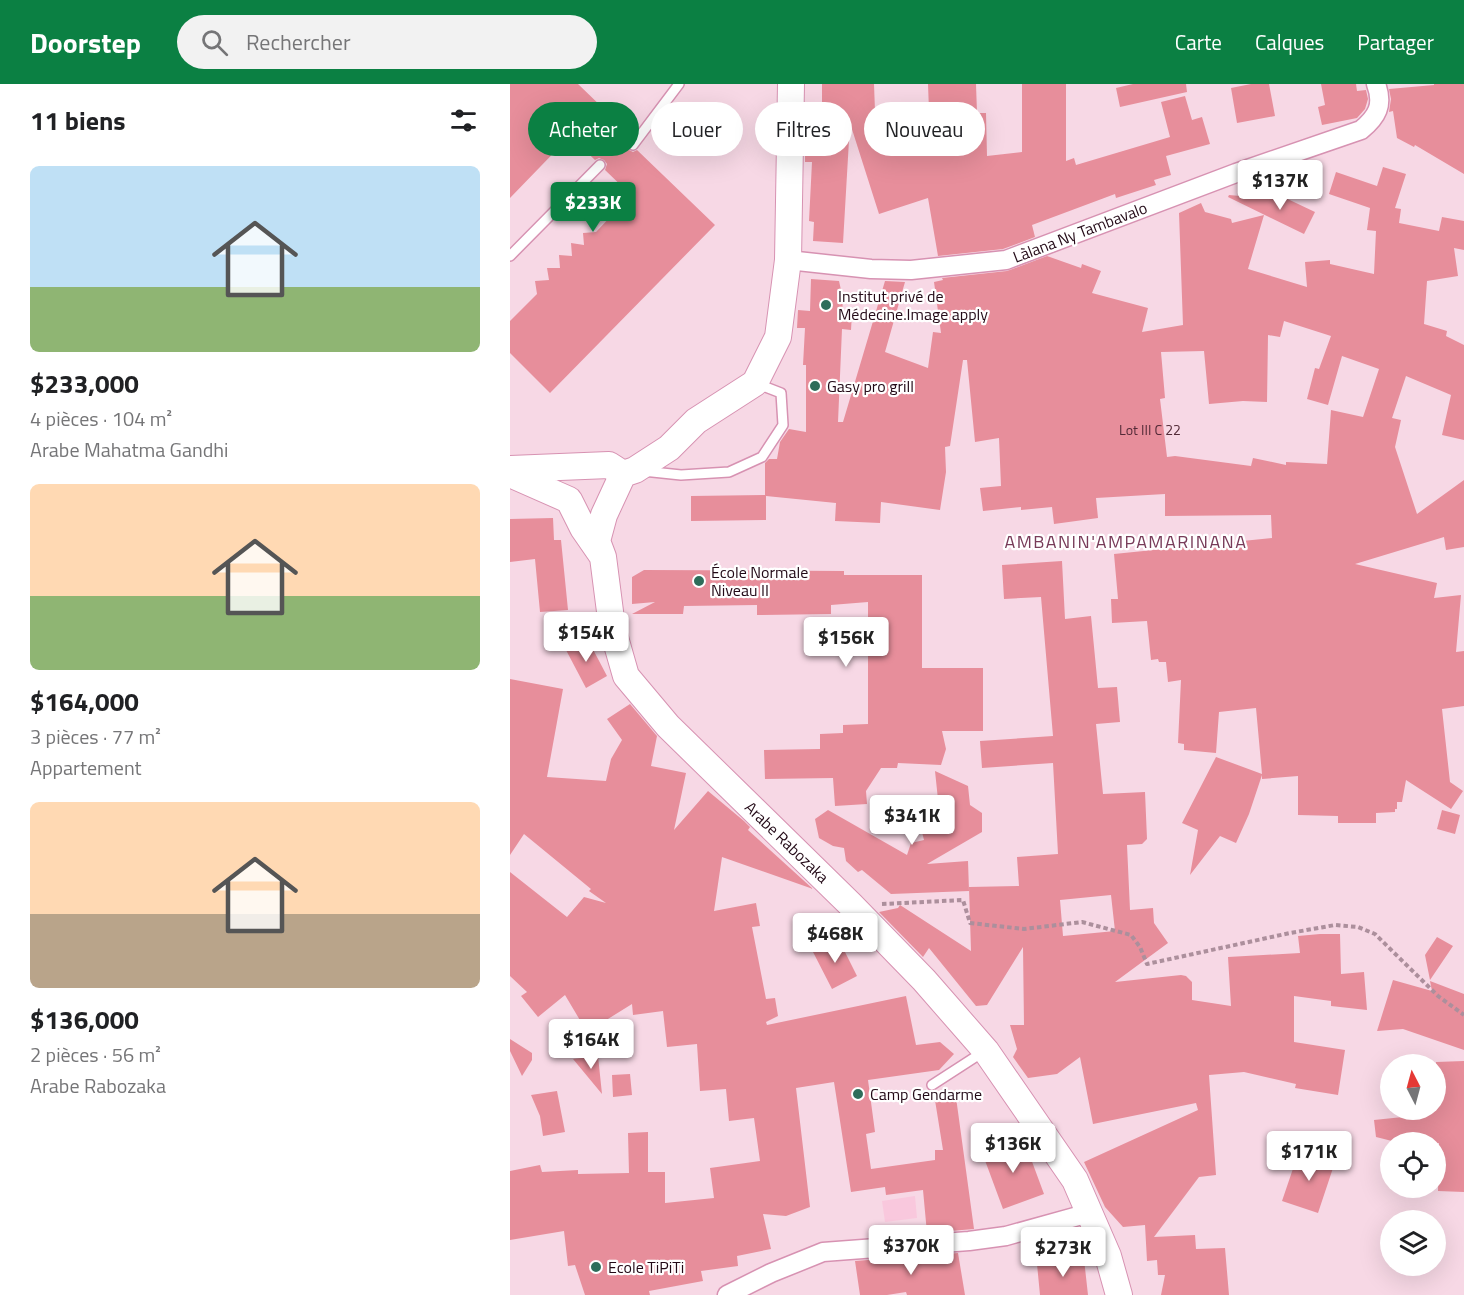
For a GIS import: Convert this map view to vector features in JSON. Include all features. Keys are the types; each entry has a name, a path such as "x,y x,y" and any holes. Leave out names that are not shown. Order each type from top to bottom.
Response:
{"street":[{"path":"510,469 609,465 629,472 669,448 696,421 754,383 778,337 788,261 791,84"},
{"name":"Làlana Ny Tambavalo","path":"788,261 871,269 912,270 1005,260 1236,173 1361,130 1374,119 1379,105 1376,84"},
{"name":"Arabe Rabozaka","path":"629,472 604,515 597,542 603,557 612,627 626,675 668,726 851,905 924,980 986,1051 1075,1180 1108,1256 1119,1295"},
{"path":"510,474 569,500 583,528 603,557"},
{"path":"727,1295 771,1273 823,1252 1006,1236 1089,1213"}],"lane":[{"path":"639,137 679,84"},
{"path":"510,256 600,165"},
{"path":"629,472 681,475 729,472 762,457 783,425 781,393 754,383"},
{"path":"932,1085 986,1051"}],"path":[{"path":"851,905 963,900 970,923 1024,928 1082,922 1131,935 1140,947 1147,964 1335,925 1358,927 1375,934 1438,996 1464,1015"}],"shaded area":[{"path":"915,1196 917,1218 885,1222 882,1201"}],"building":[{"path":"510,84 578,84 597,102 528,102 528,156 551,156 510,198"},
{"path":"822,84 874,84 875,102 864,102 864,156 985,156 985,113 987,156 1022,152 1022,84 1066,84 1066,161 1074,158 1076,165 1170,137 1161,102 1185,96 1192,120 1202,117 1210,144 1166,156 1171,175 1154,180 1156,185 1116,198 1115,194 1032,225 1035,237 1003,249 938,256 928,198 879,214 852,129 852,102 822,102"},
{"path":"928,84 976,84 977,102 929,102"},
{"path":"1133,84 1186,84 1187,92 1120,107 1116,88"},
{"path":"1251,84 1269,84 1275,116 1237,123 1231,88"},
{"path":"1321,84 1356,84 1357,91 1366,90 1368,99 1365,109 1357,118 1322,125 1318,107 1325,105"},
{"path":"1434,84 1464,84 1464,174 1415,145 1414,147 1397,138 1393,111 1389,112 1391,99 1389,89"},
{"path":"639,152 715,225 550,393 510,353 510,321 537,294 535,281 549,280 547,268 560,268 559,255 572,256 571,243 584,245 583,233 596,232 631,195 605,170 607,164 604,160 599,158 595,160 591,156 639,156"},
{"path":"805,156 848,156 843,243 813,241 814,222 809,221 812,162 805,162"},
{"path":"1383,167 1406,174 1395,208 1401,209 1399,223 1439,231 1442,217 1464,221 1464,250 1454,248 1458,276 1427,281 1424,324 1447,331 1446,336 1464,345 1464,440 1442,435 1451,395 1406,376 1392,418 1401,420 1395,447 1417,514 1464,480 1464,547 1446,550 1444,537 1355,564 1437,583 1434,598 1461,595 1456,652 1464,651 1464,706 1442,709 1450,782 1463,791 1451,809 1406,780 1402,802 1397,802 1395,812 1376,813 1376,823 1338,823 1338,816 1298,815 1298,776 1262,779 1262,775 1236,843 1220,836 1190,875 1198,830 1182,823 1216,757 1262,774 1256,708 1219,712 1216,753 1184,750 1184,744 1178,743 1181,680 1168,682 1166,662 1159,662 1158,659 1151,660 1147,621 1112,623 1111,599 1118,599 1114,554 1272,538 1271,515 1165,516 1165,494 1096,498 1098,518 1054,524 1052,507 983,511 980,488 1001,486 999,438 975,442 967,360 963,360 950,446 945,447 946,472 940,510 881,502 880,523 835,521 836,503 766,496 766,520 691,521 691,496 765,495 765,463 769,459 777,459 780,442 789,429 806,432 806,365 803,365 805,328 797,328 798,310 810,311 811,279 839,281 843,299 842,313 852,313 851,330 842,329 838,422 843,422 885,281 905,282 885,352 928,368 933,332 941,333 934,282 943,280 942,278 1007,271 1047,256 1081,268 1082,264 1101,271 1092,293 1148,308 1142,332 1183,325 1179,213 1201,203 1205,212 1231,219 1232,223 1264,215 1248,269 1307,287 1305,262 1330,260 1330,264 1374,274 1376,231 1367,230 1370,208 1329,194 1336,172 1377,186","holes":["1284,321 1331,336 1319,369 1315,368 1307,399 1328,405 1342,356 1379,369 1363,417 1331,410 1327,464 1286,462 1286,465 1253,458 1251,466 1175,456 1167,457 1160,399 1165,398 1161,352 1204,351 1209,404 1243,401 1267,402 1268,335 1280,337"]},
{"path":"1277,194 1315,212 1304,234 1228,197 1229,195 1275,199"},
{"path":"553,518 554,540 561,540 568,610 540,612 535,559 510,562 510,519"},
{"path":"1062,561 1065,619 1091,616 1098,688 1117,687 1120,722 1096,724 1103,794 1145,792 1147,839 1142,844 1127,845 1130,910 1153,908 1154,923 1168,943 1115,982 1186,976 1192,982 1192,1000 1231,1006 1228,957 1300,953 1298,936 1320,934 1340,934 1341,974 1364,972 1367,1010 1331,1006 1331,1001 1294,996 1294,1042 1345,1050 1338,1095 1295,1088 1296,1084 1244,1072 1209,1075 1216,1175 1199,1177 1154,1237 1195,1235 1196,1249 1225,1248 1229,1295 1161,1295 1165,1275 1158,1275 1157,1260 1147,1261 1145,1225 1123,1227 1105,1207 1084,1162 1198,1110 1196,1103 1093,1124 1080,1057 1057,1074 1028,1078 1013,1057 1017,1049 1010,1025 1024,1025 1023,947 987,1005 976,1006 929,948 923,957 879,912 898,908 900,905 971,951 969,887 1019,886 1017,857 1058,854 1053,763 982,768 980,741 1053,736 1041,597 1004,599 1002,565","holes":["1111,895 1115,931 1063,936 1060,900"]},
{"path":"644,570 844,571 844,575 922,575 922,668 983,668 983,731 942,731 946,749 941,765 898,763 897,768 881,768 866,791 867,804 835,806 833,778 765,779 764,750 820,749 820,734 843,733 843,725 868,724 868,602 831,605 831,614 757,615 757,605 684,606 683,614 632,614 655,602 632,604 632,577"},
{"path":"587,638 607,676 586,688 566,650"},
{"path":"510,679 563,689 547,777 606,781 611,759 622,740 607,719 630,704 657,736 651,766 686,773 674,830 708,791 744,821 750,827 748,830 813,889 722,857 714,911 756,903 760,926 752,927 766,999 775,998 778,1016 766,1022 767,1025 906,996 916,1045 940,1042 954,1054 939,1070 868,1080 875,1132 866,1134 871,1169 935,1160 935,1150 943,1150 934,1094 955,1090 974,1229 927,1233 923,1190 886,1195 885,1187 851,1192 834,1082 796,1088 810,1207 786,1216 763,1214 771,1249 737,1256 738,1266 701,1271 703,1281 649,1291 650,1295 585,1295 575,1265 568,1266 564,1231 510,1240 510,1171 540,1165 542,1172 578,1170 578,1174 629,1173 628,1133 648,1132 648,1172 665,1172 665,1203 714,1198 710,1168 760,1161 754,1118 729,1121 726,1089 700,1091 697,1044 667,1047 663,1011 633,1015 632,1004 587,1032 565,995 538,1017 521,996 527,992 510,976 510,872 567,917 584,897 606,903 524,834 510,855"},
{"path":"935,771 968,786 970,805 982,813 982,832 927,864 968,861 969,891 891,894 862,870 858,872 846,861 844,848 833,846 819,838 815,819 828,810 907,855 911,843 924,840 922,832 941,828"},
{"path":"1442,810 1460,815 1455,834 1437,829"},
{"path":"1437,937 1453,946 1430,980 1425,955"},
{"path":"839,940 857,976 832,989 813,952"},
{"path":"1393,980 1432,991 1430,981 1464,994 1464,1050 1403,1029 1377,1031"},
{"path":"510,1039 532,1053 532,1060 522,1076 510,1051"},
{"path":"598,1056 602,1094 573,1059"},
{"path":"1464,1061 1464,1192 1446,1191 1446,1132 1380,1132 1380,1138 1376,1137 1374,1120 1446,1120 1446,1062"},
{"path":"630,1074 632,1095 613,1097 612,1075"},
{"path":"557,1091 565,1132 543,1136 540,1116 531,1095"},
{"path":"1024,1140 1044,1194 1003,1209 983,1155"},
{"path":"1299,1151 1335,1162 1318,1213 1282,1201"},
{"path":"958,1253 965,1295 907,1295 906,1292 860,1295 855,1261"},
{"path":"1084,1259 1088,1295 1040,1295 1037,1264"}],"place":[{"name":"Institut privé de Médecine.Image apply","path":"826,305"},
{"name":"Gasy pro grill","path":"815,386"},
{"name":"École Normale Niveau II","path":"699,581"},
{"name":"Camp Gendarme","path":"858,1094"},
{"name":"Ecole TiPiTi","path":"596,1267"}],"district":[{"name":"AMBANIN'AMPAMARINANA","path":"1126,541"}]}
